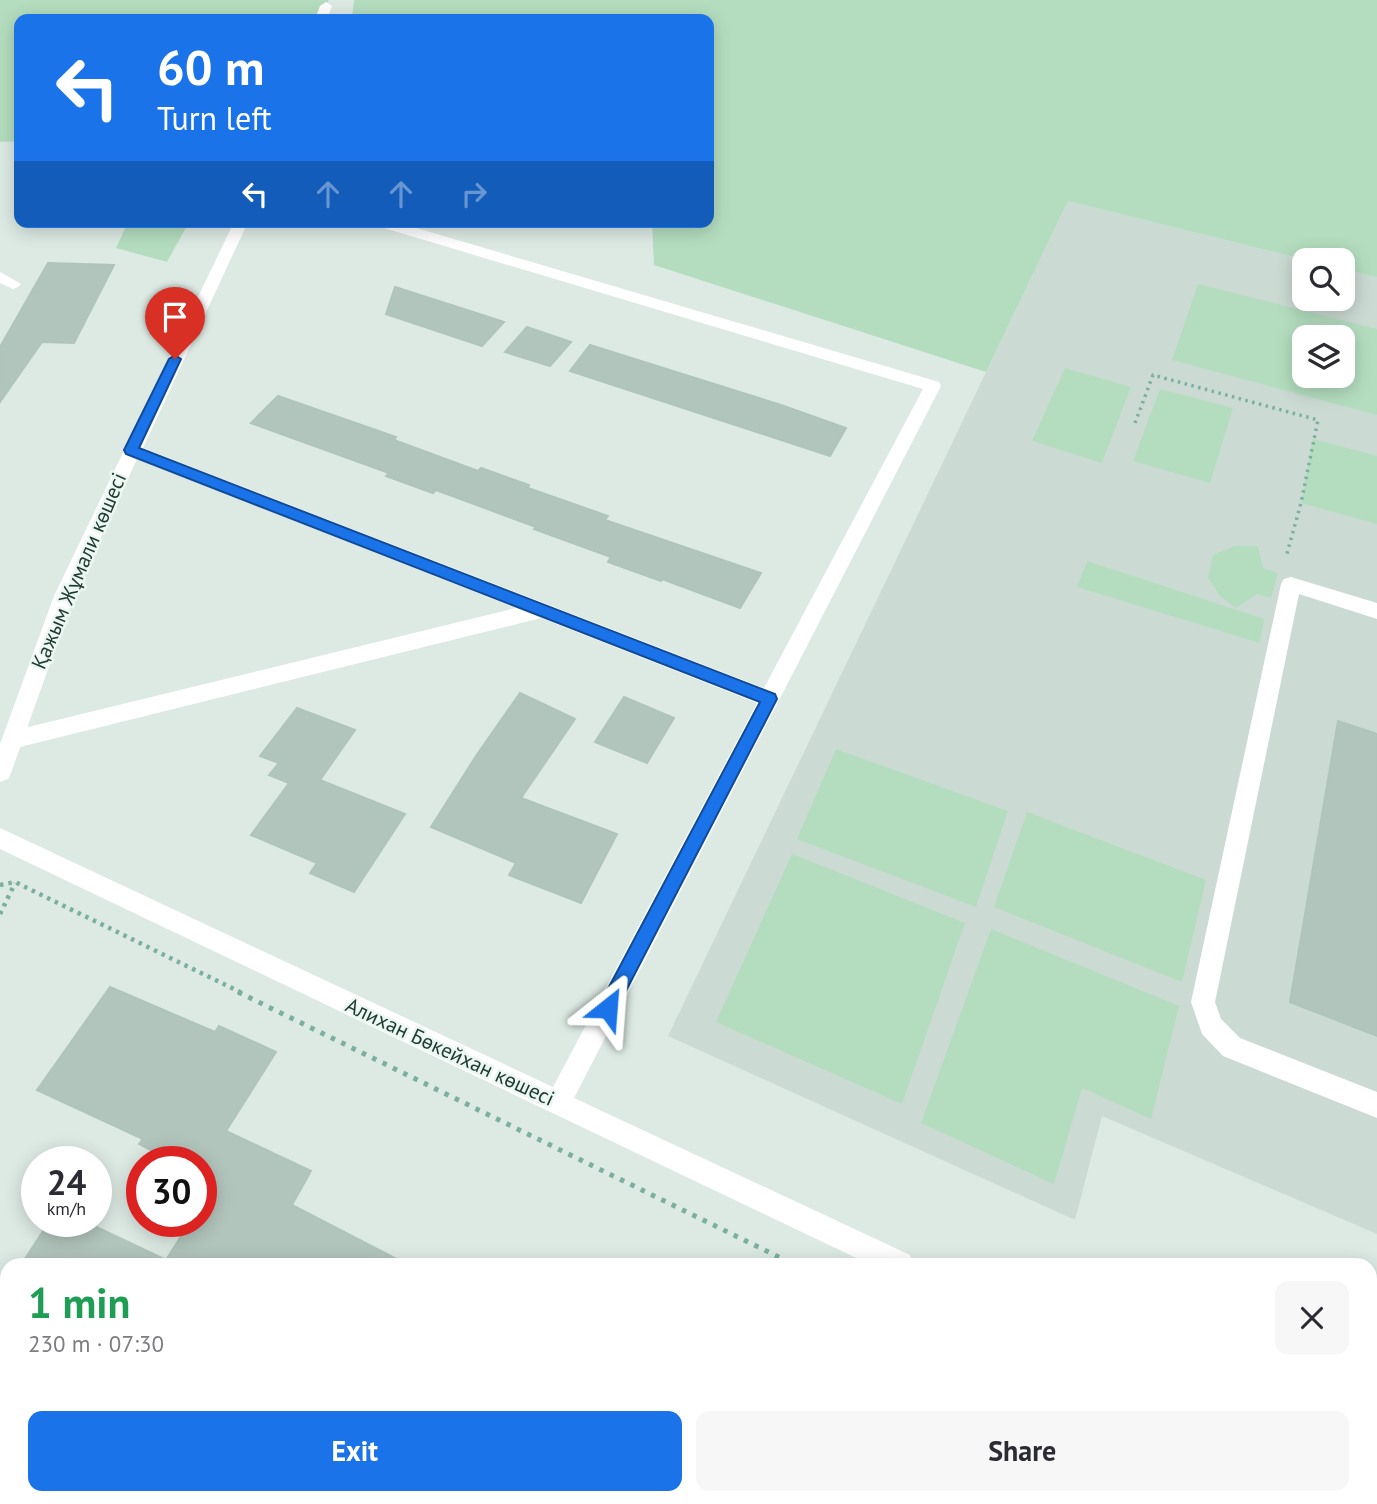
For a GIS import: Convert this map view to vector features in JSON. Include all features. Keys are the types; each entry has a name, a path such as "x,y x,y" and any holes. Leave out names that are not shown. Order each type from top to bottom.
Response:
{"street":[{"path":"323,14 326,6"},
{"name":"Қажым Жұмали көшесі","path":"0,773 64,596 238,228"},
{"path":"399,228 933,386 558,1103"},
{"path":"131,450 769,699"},
{"path":"1377,611 1291,584 1203,1002 1210,1026 1232,1048 1377,1105"},
{"path":"12,740 541,610"},
{"name":"Алихан Бөкейхан көшесі","path":"0,838 885,1258"}],"path":[{"path":"1135,423 1153,375 1318,420 1301,503 1283,567 1291,584"},
{"path":"0,914 15,882"},
{"path":"0,886 15,882 781,1258"}],"shaded area":[{"path":"1068,201 1292,257 1292,311 1355,311 1355,272 1377,277 1377,1234 1102,1116 1075,1220 668,1036"}],"green space":[{"path":"0,0 329,0 320,14 14,14 14,141 0,142"},
{"path":"354,0 1377,0 1377,277 1355,272 1355,248 1292,248 1292,257 1068,201 986,372 654,265 652,228 714,228 714,14 353,14"},
{"path":"125,228 186,228 167,262 116,248"},
{"path":"1198,284 1292,308 1292,311 1305,311 1377,329 1377,415 1172,360"},
{"path":"1065,368 1131,387 1102,463 1032,441"},
{"path":"1160,389 1233,408 1210,483 1133,461"},
{"path":"1313,439 1377,456 1377,524 1301,503"},
{"path":"1235,546 1258,546 1263,568 1278,573 1271,598 1257,594 1236,608 1220,596 1208,578 1213,555"},
{"path":"1087,561 1264,619 1260,643 1077,587"},
{"path":"836,749 1008,811 976,907 797,839"},
{"path":"1027,812 1206,880 1182,982 994,907"},
{"path":"792,854 965,923 902,1104 716,1022"},
{"path":"991,929 1179,1006 1151,1119 1082,1088 1054,1184 921,1123"}],"building":[{"path":"48,263 114,265 74,343 42,342 0,402 0,347"},
{"path":"395,287 504,322 482,346 386,314"},
{"path":"527,327 571,342 550,366 505,352"},
{"path":"590,345 846,428 830,456 570,371"},
{"path":"278,396 396,437 394,440 478,471 481,468 529,485 528,488 608,516 605,520 761,573 740,608 608,562 611,557 534,529 536,527 436,490 433,493 386,476 389,473 251,423"},
{"path":"520,693 575,719 521,798 617,834 581,903 509,875 516,863 431,827"},
{"path":"624,697 674,718 647,763 595,742"},
{"path":"297,708 355,730 320,780 405,814 354,892 310,873 317,863 251,835 289,783 269,775 279,763 260,756"},
{"path":"1338,721 1377,734 1377,1036 1290,1002"},
{"path":"110,987 215,1032 219,1026 276,1052 226,1131 311,1171 292,1205 394,1258 167,1258 181,1237 217,1237 217,1146 143,1146 139,1144 143,1139 37,1090"},
{"path":"112,1234 162,1258 26,1258 39,1237 112,1237"}],"route":[{"path":"175,359 131,450 769,699 608,1008"}]}
